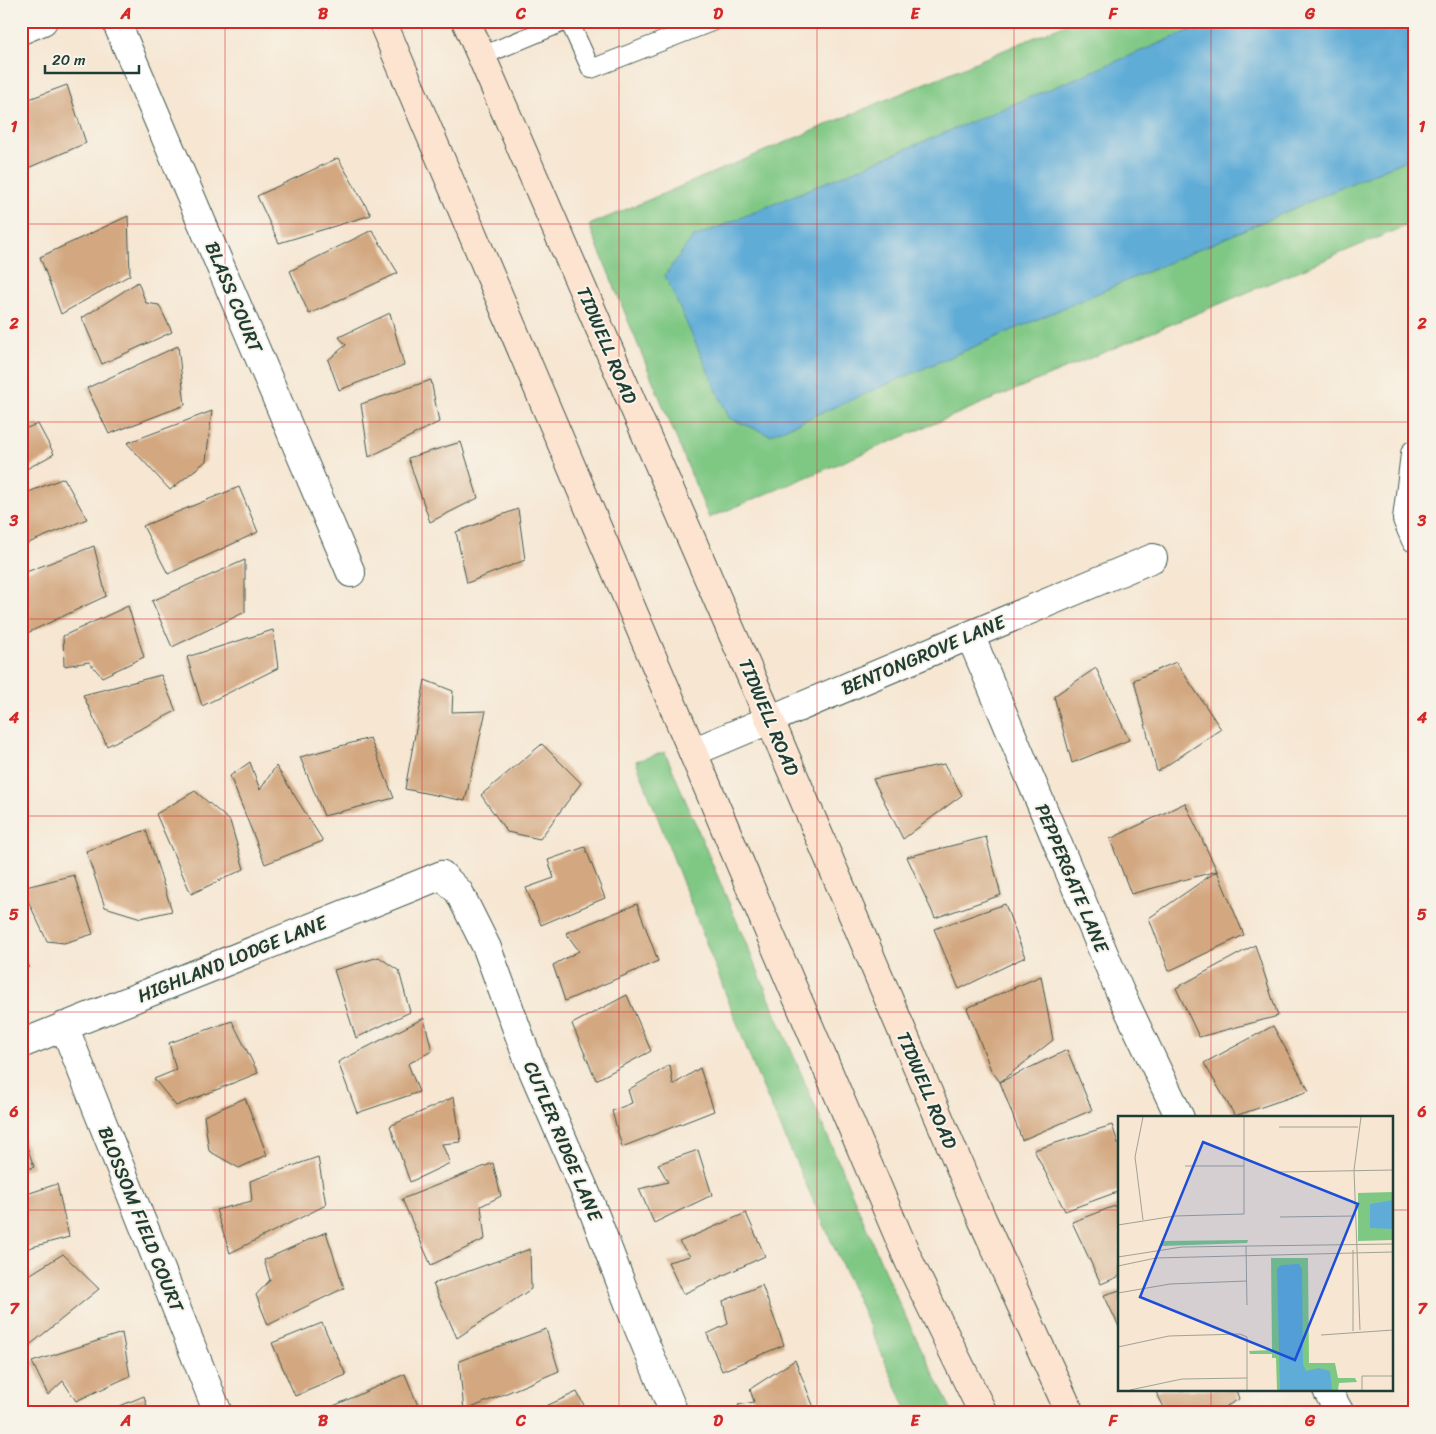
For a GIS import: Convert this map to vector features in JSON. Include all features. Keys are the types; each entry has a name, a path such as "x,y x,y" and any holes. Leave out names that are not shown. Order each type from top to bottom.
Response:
{"main road":[{"path":"382,21 909,1261 983,1413"},
{"name":"TIDWELL ROAD","path":"466,21 770,720 982,1219 1070,1413"}],"street":[{"path":"21,30 42,21"},
{"name":"BLASS COURT","path":"116,21 351,573"},
{"path":"1415,454 1407,519 1415,538"},
{"name":"BENTONGROVE LANE","path":"692,752 1153,558"},
{"name":"PEPPERGATE LANE","path":"970,635 1120,992 1179,1116"},
{"name":"HIGHLAND LODGE LANE","path":"21,1044 442,875"},
{"name":"CUTLER RIDGE LANE","path":"442,875 460,892 487,948 528,1059 591,1205 634,1317 674,1413"},
{"name":"BLOSSOM FIELD COURT","path":"64,1026 218,1413"},
{"path":"1327,1392 1340,1413"}],"lane":[{"path":"482,56 568,21 591,69 714,21"}],"green space":[{"path":"1073,21 1415,21 1415,222 709,518 589,225"},
{"path":"665,752 894,1293 953,1413 908,1413 755,1070 636,761"}],"water":[{"path":"1213,21 1415,21 1415,156 770,435 729,418 665,275 692,238"}],"building":[{"path":"67,85 86,143 21,171 21,102"},
{"path":"338,158 371,215 279,243 257,196"},
{"path":"128,216 130,275 61,314 40,257"},
{"path":"372,230 398,273 309,314 290,271"},
{"path":"138,282 146,303 159,305 172,332 102,364 82,318"},
{"path":"390,313 404,365 339,390 328,360 346,345 339,337"},
{"path":"178,346 185,405 109,434 87,388"},
{"path":"431,380 439,422 369,457 361,404"},
{"path":"212,411 206,461 170,490 127,443"},
{"path":"38,424 54,454 21,472 21,430"},
{"path":"461,442 478,498 430,522 408,458"},
{"path":"64,478 87,519 21,546 21,495"},
{"path":"239,487 258,532 168,574 143,526"},
{"path":"518,509 525,560 467,583 456,532"},
{"path":"94,546 106,596 21,636 21,574"},
{"path":"245,560 245,612 172,647 152,601"},
{"path":"128,606 144,657 102,677 89,662 64,666 63,636"},
{"path":"273,630 278,668 202,706 187,657"},
{"path":"1176,662 1221,729 1157,772 1134,680"},
{"path":"1096,668 1129,740 1072,763 1054,696"},
{"path":"161,675 176,711 107,746 83,695"},
{"path":"425,680 453,691 452,712 486,711 465,801 405,789"},
{"path":"370,738 394,798 324,816 300,757"},
{"path":"542,744 581,783 540,839 507,832 481,795"},
{"path":"250,762 260,790 276,766 323,841 265,864 230,776"},
{"path":"944,764 962,795 903,839 873,779"},
{"path":"195,791 230,821 244,869 191,894 156,814"},
{"path":"1185,803 1217,871 1131,894 1110,839"},
{"path":"146,830 172,911 141,918 105,907 86,851"},
{"path":"986,837 1001,895 935,918 907,857"},
{"path":"585,847 605,898 541,925 526,888 554,878 548,860"},
{"path":"1217,871 1244,935 1169,971 1149,918"},
{"path":"74,875 93,934 64,943 47,941 22,888"},
{"path":"637,904 658,961 565,1001 553,965 579,951 566,933"},
{"path":"1005,904 1025,957 959,989 934,929"},
{"path":"1255,945 1278,1016 1199,1037 1176,988"},
{"path":"21,949 29,967 21,969"},
{"path":"379,957 399,971 410,1012 356,1038 334,970"},
{"path":"1041,976 1053,1040 1000,1082 991,1070 967,1008"},
{"path":"627,995 651,1051 596,1080 572,1024"},
{"path":"424,1018 432,1051 408,1064 419,1092 357,1113 338,1062"},
{"path":"232,1021 258,1073 176,1106 154,1079 176,1070 169,1043"},
{"path":"1273,1026 1309,1091 1235,1116 1204,1063"},
{"path":"1067,1050 1092,1110 1022,1140 1000,1082"},
{"path":"670,1065 673,1085 700,1068 714,1111 622,1147 612,1111 632,1103 628,1090"},
{"path":"454,1097 461,1142 442,1144 450,1163 410,1182 390,1126"},
{"path":"245,1098 267,1155 239,1168 209,1151 204,1116"},
{"path":"1112,1125 1118,1143 1118,1192 1065,1211 1034,1150"},
{"path":"21,1129 34,1167 21,1171"},
{"path":"698,1150 712,1195 654,1223 639,1189 668,1182 658,1164"},
{"path":"318,1157 326,1205 230,1253 216,1210 252,1201 250,1181"},
{"path":"493,1163 501,1196 481,1206 485,1239 431,1265 402,1199"},
{"path":"57,1184 69,1237 21,1250 21,1196"},
{"path":"1118,1205 1118,1277 1101,1284 1072,1222"},
{"path":"746,1213 765,1256 683,1294 668,1262 690,1256 679,1242"},
{"path":"326,1232 344,1288 268,1325 256,1295 270,1280 264,1260"},
{"path":"530,1249 531,1289 457,1338 433,1284"},
{"path":"63,1254 99,1289 31,1344 21,1318 21,1280"},
{"path":"762,1285 784,1345 722,1371 707,1334 728,1324 723,1301"},
{"path":"1118,1291 1118,1325 1104,1295"},
{"path":"322,1323 346,1375 295,1396 272,1343"},
{"path":"546,1329 559,1371 464,1411 459,1361"},
{"path":"122,1333 130,1376 76,1401 63,1381 48,1395 32,1362"},
{"path":"795,1360 815,1410 810,1413 742,1413 738,1405 754,1402 750,1389"},
{"path":"405,1374 421,1413 318,1413"},
{"path":"577,1392 588,1413 531,1413"},
{"path":"1156,1392 1237,1392 1239,1399 1215,1413 1167,1413"},
{"path":"144,1396 149,1413 103,1413"}]}
